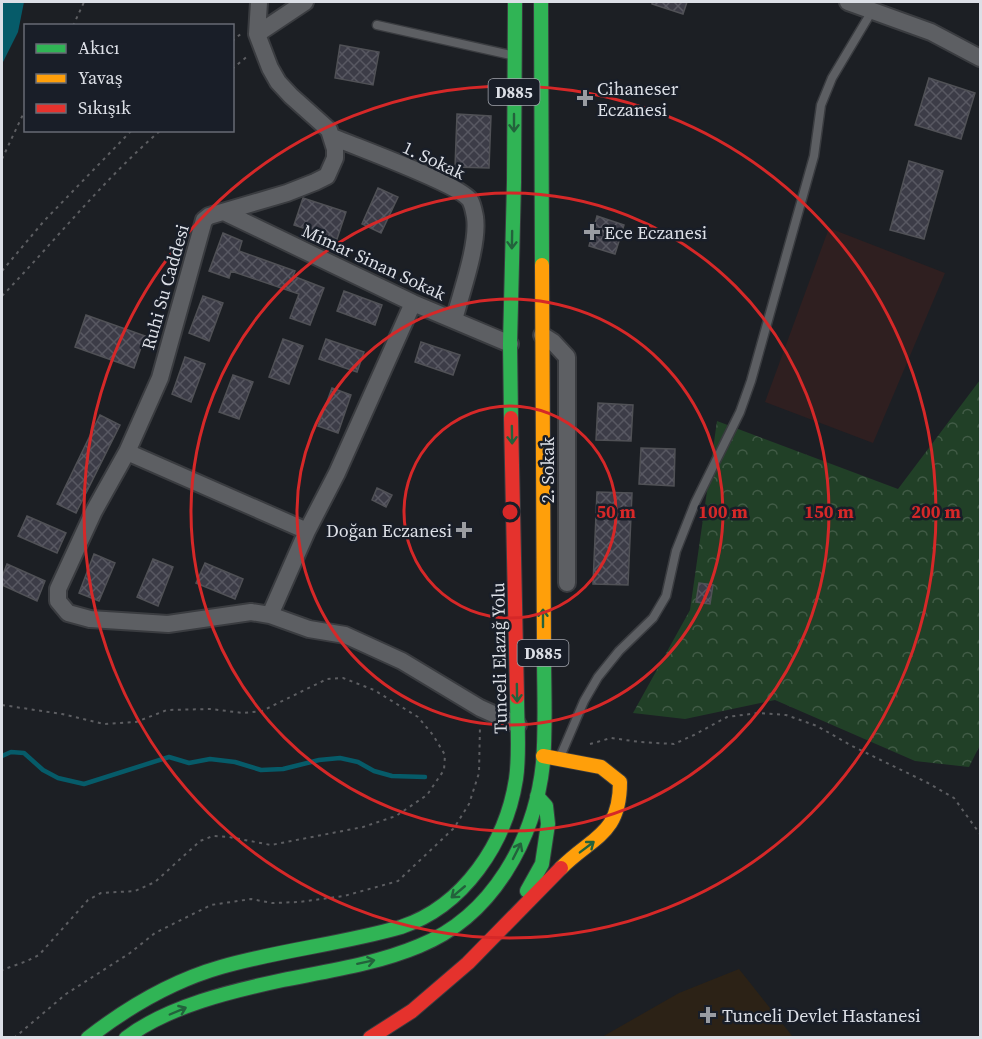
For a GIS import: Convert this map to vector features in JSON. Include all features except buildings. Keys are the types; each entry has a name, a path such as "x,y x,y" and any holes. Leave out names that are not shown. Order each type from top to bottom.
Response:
{"main road":[{"name":"Tunceli Elazığ Yolu","path":"88,1038 141,1002 188,978 221,967 382,932 413,923 433,912 467,885 485,861 510,810 518,778 510,344 515,2"},
{"name":"D885","path":"126,1038 175,1012 221,994 389,957 421,946 445,933 475,910 503,876 530,825 543,756 541,2"},
{"path":"370,1038 412,1011 468,963 536,892 568,861 597,839 611,823 620,803 620,782 601,767 543,756"},
{"path":"352,1038 398,1008 447,969 528,890 542,864 548,824 546,806 537,796"}],"street":[{"path":"259,2 258,40 278,82 329,130 333,137"},
{"path":"258,40 304,2"},
{"path":"848,2 874,6 981,58"},
{"name":"Ruhi Su Caddesi","path":"333,137 336,149 335,158 327,176 287,193 209,216 201,226 160,378 127,452 94,511 58,589 58,601 68,613 90,619 168,624 251,612 270,615 309,629 345,635 402,661 480,708 518,725"},
{"name":"1. Sokak","path":"333,137 430,177 469,198 476,220 472,251 454,320"},
{"name":"Mimar Sinan Sokak","path":"224,212 413,303 510,344"},
{"path":"270,615 413,303"},
{"name":"2. Sokak","path":"542,335 567,357 567,583"},
{"path":"127,452 307,531"}],"lane":[{"path":"560,758 584,701 598,677 619,651 653,618 666,596 676,551 695,503 740,412 751,381 814,156 821,105 832,78 874,6"},
{"path":"377,26 514,55"}],"path":[{"path":"74,24 84,2"},
{"path":"234,67 258,40"},
{"path":"2,159 24,112"},
{"path":"2,271 60,204 130,132"},
{"path":"2,296 72,219 159,132"},
{"path":"2,705 62,714 104,724 136,722 167,710 211,709 243,713 262,711 327,679 343,678 374,690 418,717 433,735 445,755 444,770 427,795 396,816 363,827 271,845 213,836 200,841 155,882 135,891 102,893 88,900 39,955 2,970"},
{"path":"14,1038 66,994 130,953 154,933 211,905 251,899 272,903 299,902 344,896 398,881 454,828 469,804 479,773 480,708"},
{"path":"589,744 611,738 674,744 727,717 758,713 786,715 817,726 852,747 954,798 981,834"}],"shaded area":[{"path":"829,228 945,273 873,443 765,402"},
{"name":"Tunceli Devlet Hastanesi","path":"739,969 793,1037 602,1037 679,993"}],"green space":[{"path":"980,380 980,745 969,767 915,761 775,700 685,719 633,713 690,610 717,421 898,489"}],"water":[{"path":"2,2 24,2 18,32 2,64"}],"waterway":[{"path":"2,756 11,752 24,753 43,770 58,778 84,784 169,757 189,763 210,759 235,762 261,770 283,769 319,760 340,758 358,762 374,771 392,776 425,777"}],"traffic: fast":[{"path":"511,418 515,2"},
{"path":"541,2 542,265"},
{"path":"126,1038 161,1017 201,1001 263,984 334,970 403,952 445,933 468,915 489,895 506,872 531,819 543,763 544,654"},
{"path":"88,1038 151,996 203,973 243,961 401,927 424,917 444,904 478,869 503,826 516,779 517,697"},
{"path":"527,891 542,864 548,824 546,806 537,796"}],"traffic: slow":[{"path":"542,265 544,654"},
{"path":"543,756 601,767 620,782 619,800 610,824 594,841 561,868"}],"traffic: jam":[{"path":"511,418 517,697"},
{"path":"370,1038 412,1011 468,963 561,868"}],"place":[{"name":"Cihaneser Eczanesi","path":"585,98"},
{"name":"Ece Eczanesi","path":"592,232"},
{"name":"Doğan Eczanesi","path":"464,530"},
{"name":"Tunceli Devlet Hastanesi","path":"708,1015"}]}
